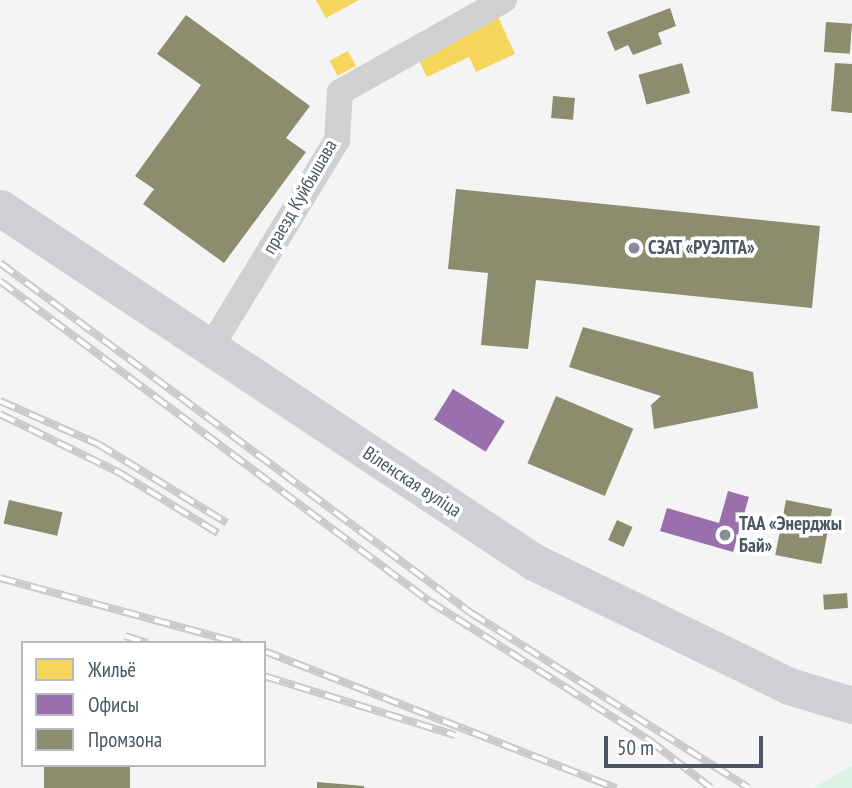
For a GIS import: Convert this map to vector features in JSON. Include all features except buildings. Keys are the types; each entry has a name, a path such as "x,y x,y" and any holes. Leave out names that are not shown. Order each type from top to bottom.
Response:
{"main road":[{"name":"Віленская вуліца","path":"0,208 209,350 534,562 789,686 852,705"}],"street":[{"name":"праезд Куйбышава","path":"209,350 337,140 340,92 504,0"}],"green space":[{"path":"852,766 852,788 813,788"}],"railway":[{"path":"0,263 471,613 749,788"},
{"path":"0,281 429,601 649,740 711,788"},
{"path":"0,401 98,444 227,523"},
{"path":"0,414 120,473 218,533"},
{"path":"0,578 233,641"},
{"path":"125,636 141,641"},
{"path":"266,652 616,788"},
{"path":"266,677 455,735"}],"place":[{"name":"СЗАТ «РУЭЛТА»","path":"634,248"},
{"name":"ТАА «Энерджы Бай»","path":"725,535"}]}
